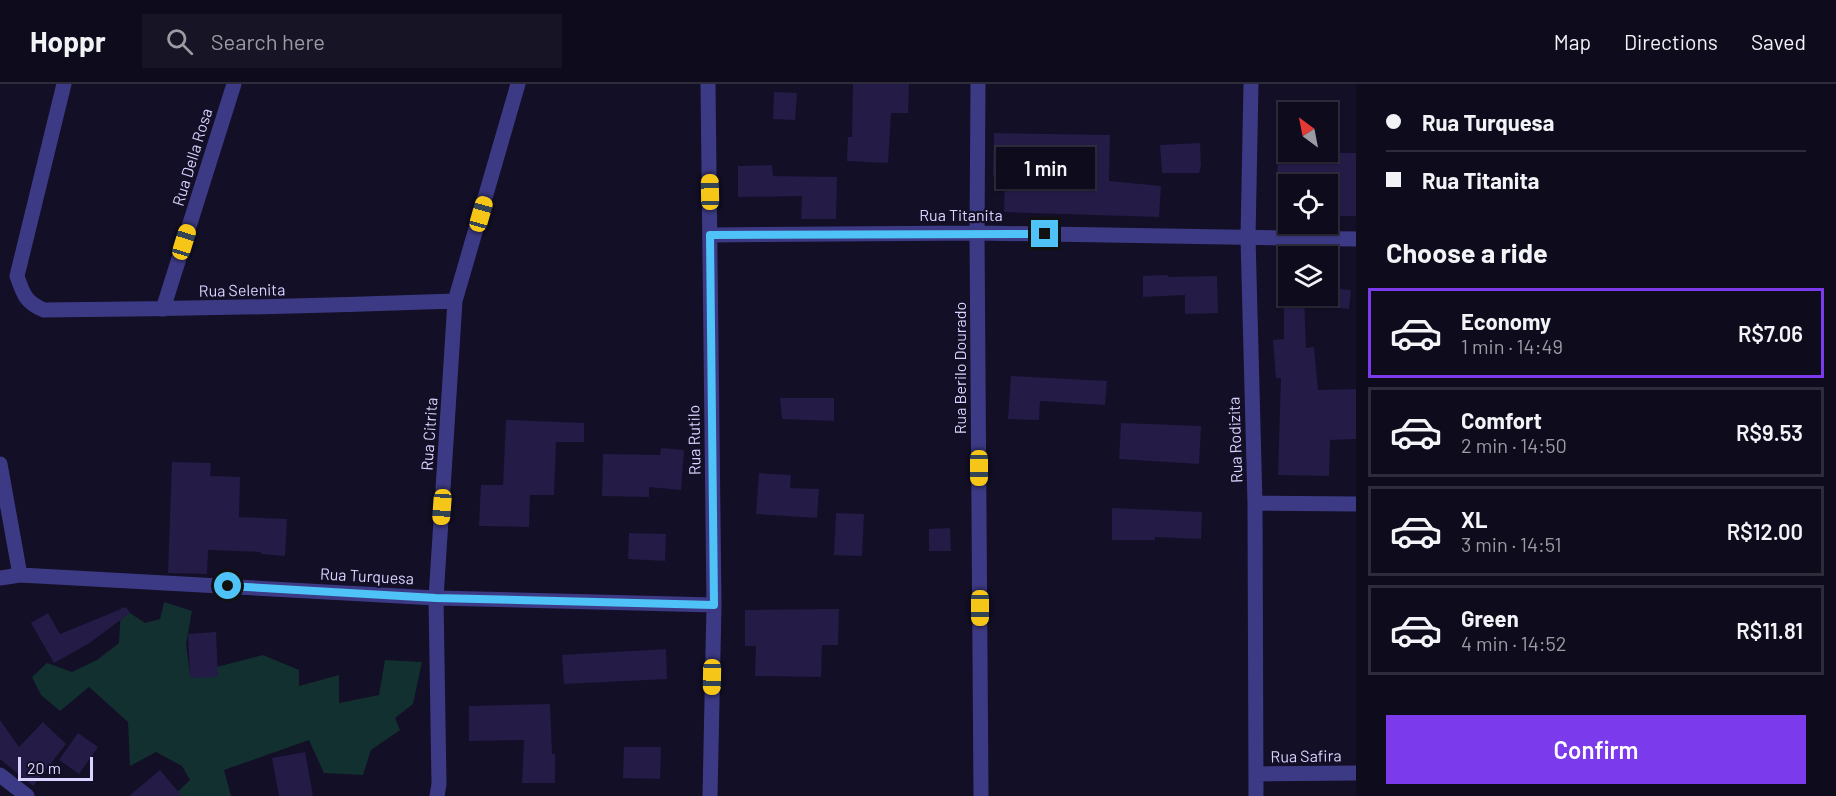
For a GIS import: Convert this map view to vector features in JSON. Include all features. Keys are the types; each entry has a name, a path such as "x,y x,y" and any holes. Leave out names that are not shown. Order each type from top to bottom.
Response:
{"street":[{"name":"Rua Selenita","path":"64,84 17,276 31,305 44,310 163,309 455,301"},
{"name":"Rua Della Rosa","path":"163,309 234,84"},
{"name":"Rua Citrita","path":"437,796 439,784 436,598 455,301 519,84"},
{"name":"Rua Rutilo","path":"708,84 714,605 710,796"},
{"name":"Rua Berilo Dourado","path":"978,84 981,796"},
{"name":"Rua Rodizita","path":"1251,84 1248,237 1255,503 1256,796"},
{"name":"Rua Titanita","path":"710,235 977,233 1356,239"},
{"path":"0,464 20,574"},
{"path":"1255,503 1356,504"},
{"name":"Rua Turquesa","path":"0,579 20,574 436,598 714,605"},
{"name":"Rua Safira","path":"1256,774 1356,773"},
{"path":"0,775 27,796"}],"green space":[{"path":"164,602 192,611 186,644 190,674 263,655 299,670 299,686 339,675 339,703 379,695 385,660 422,662 413,704 395,718 400,730 371,750 363,775 324,773 309,740 224,770 231,796 173,796 190,780 182,766 156,752 130,766 128,722 89,687 60,711 41,695 32,677 47,663 72,672 97,660 119,643 121,607 145,623 160,619"}],"building":[{"path":"853,84 909,84 908,113 891,113 888,163 847,161 848,137 852,137"},
{"path":"774,92 797,93 795,120 773,119"},
{"path":"994,133 1110,135 1109,181 1161,186 1159,217 1004,212 1005,176 993,176"},
{"path":"1200,143 1199,173 1162,173 1160,145"},
{"path":"1278,152 1278,162 1338,162 1338,153 1356,153 1356,216 1338,216 1338,174 1277,175"},
{"path":"772,165 773,176 837,177 836,219 801,219 802,196 738,197 738,166"},
{"path":"1168,275 1168,277 1217,276 1218,313 1185,314 1185,295 1143,297 1143,276"},
{"path":"1338,289 1351,290 1349,309 1328,307 1338,306"},
{"path":"1284,306 1304,306 1306,348 1314,347 1318,390 1356,389 1356,439 1330,440 1329,476 1278,475 1281,378 1276,378 1273,340 1284,339"},
{"path":"1011,376 1107,381 1105,405 1040,401 1039,420 1008,419"},
{"path":"780,398 834,398 834,421 782,419"},
{"path":"506,420 584,423 584,442 556,442 554,495 530,495 529,527 479,526 481,485 503,485"},
{"path":"1121,423 1201,426 1199,464 1119,459"},
{"path":"661,448 684,450 681,490 649,487 649,497 602,496 603,454 660,455"},
{"path":"172,462 211,463 210,476 240,477 239,517 287,519 285,556 261,554 261,552 208,550 207,574 168,573"},
{"path":"759,473 791,475 790,488 819,489 817,518 756,514"},
{"path":"1112,508 1202,512 1201,539 1155,537 1155,540 1112,540"},
{"path":"836,513 864,514 862,556 834,555"},
{"path":"950,528 951,551 929,551 929,529"},
{"path":"629,533 666,534 665,561 628,559"},
{"path":"126,607 130,613 88,644 54,663 31,623 48,613 60,634"},
{"path":"839,609 838,645 822,645 821,677 755,676 756,646 745,646 745,610"},
{"path":"216,632 218,677 190,678 188,634"},
{"path":"666,649 667,679 564,684 562,655"},
{"path":"550,704 552,754 555,754 555,783 522,783 524,740 469,741 469,706"},
{"path":"0,720 19,747 43,722 66,744 33,786 0,759"},
{"path":"78,733 98,747 79,774 59,760"},
{"path":"624,747 661,747 660,779 623,778"},
{"path":"305,752 313,796 279,796 272,758"},
{"path":"160,770 182,796 129,796"}],"route":[{"path":"228,586 436,598 714,605 710,235 1045,234"}]}
